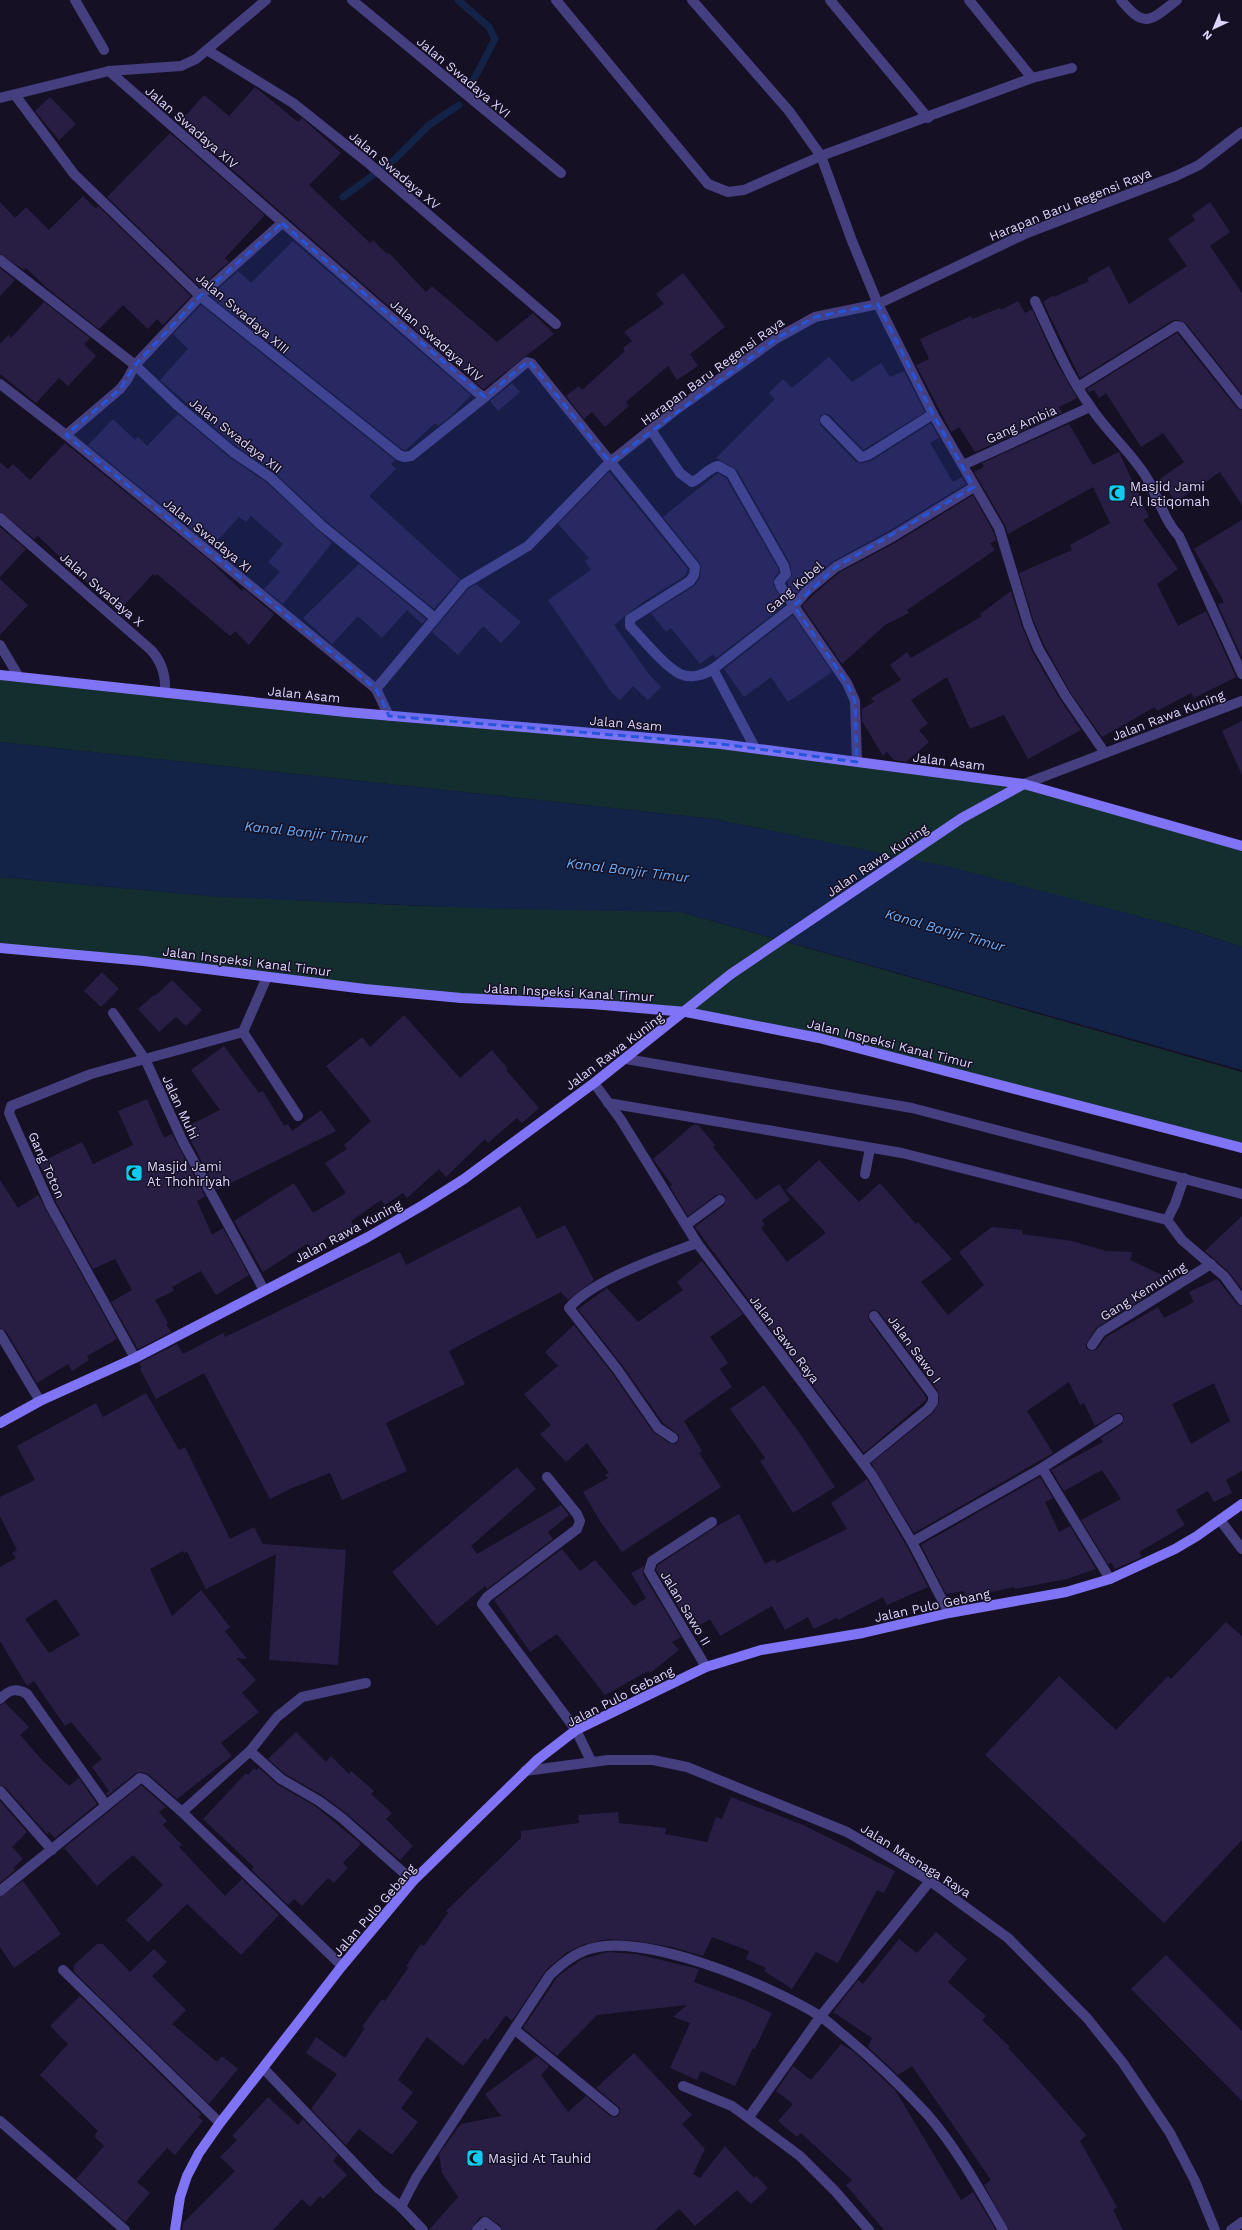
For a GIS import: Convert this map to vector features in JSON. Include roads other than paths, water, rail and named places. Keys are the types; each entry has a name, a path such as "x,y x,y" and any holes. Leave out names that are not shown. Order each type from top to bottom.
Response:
{"street":[{"path":"75,0 104,50"},
{"path":"0,98 108,72 181,66 196,59 266,0"},
{"name":"Jalan Swadaya XVI","path":"352,0 561,173"},
{"path":"556,0 708,184 728,192 744,190 821,156 928,118 1032,78 1072,68"},
{"path":"692,0 789,111 821,156 852,241 878,304 933,414 999,528 1028,624 1038,648 1065,695 1105,753"},
{"path":"830,0 928,118"},
{"path":"969,0 1032,78"},
{"path":"1121,0 1132,14 1143,20 1154,18 1177,0"},
{"name":"Jalan Swadaya XV","path":"207,50 293,103 367,162 556,324"},
{"name":"Jalan Swadaya XIV","path":"108,72 485,397 527,362 530,362 694,567 694,575 686,584 630,619 630,626 670,666 681,674 696,676 713,669"},
{"name":"Jalan Swadaya XIII","path":"15,95 74,174 204,299 228,320 399,455 404,457 411,456 485,397"},
{"name":"Harapan Baru Regensi Raya","path":"376,689 464,584 528,546 610,462 757,351 792,329 815,317 878,304 1027,233 1193,168 1242,132"},
{"path":"68,437 128,380 141,371 204,299 284,225"},
{"name":"Jalan Swadaya XII","path":"0,260 141,371 182,410 233,452 270,477 321,525 436,618"},
{"path":"1035,301 1078,387 1090,407 1133,457 1158,497 1171,527 1179,536 1242,674"},
{"path":"1078,387 1176,326 1181,327 1242,404"},
{"name":"Jalan Swadaya XI","path":"0,384 68,437 376,689 389,716"},
{"name":"Gang Ambia","path":"963,465 1090,407"},
{"path":"825,420 861,457 868,455 933,414"},
{"path":"651,430 686,479 692,482 698,480 713,467 718,466 731,473 784,566 786,574 779,582 847,683 855,701 857,762"},
{"name":"Gang Kobel","path":"713,669 794,606 807,591 836,567 892,537 974,487"},
{"name":"Jalan Swadaya X","path":"0,518 152,650 160,659 166,682 165,692"},
{"path":"0,645 19,677"},
{"path":"713,669 755,748"},
{"name":"Jalan Asam","path":"0,675 389,716 721,744 1024,784 1242,846"},
{"name":"Jalan Rawa Kuning","path":"0,1423 40,1401 135,1358 368,1237 430,1201 464,1179 594,1083 686,1012 731,974 962,818 1024,784 1242,701"},
{"name":"Jalan Inspeksi Kanal Timur","path":"0,948 144,961 267,977 461,998 592,1004 686,1012 819,1038 1242,1148"},
{"path":"243,1032 267,977"},
{"name":"Jalan Muhi","path":"113,1013 145,1060 183,1142 264,1290"},
{"path":"145,1060 243,1032"},
{"path":"243,1032 298,1116"},
{"path":"626,1058 912,1108 1242,1194"},
{"name":"Gang Toton","path":"135,1358 50,1205 9,1108 15,1104 91,1074 145,1060"},
{"name":"Jalan Sawo Raya","path":"594,1083 697,1243 863,1462 912,1542 949,1613"},
{"path":"608,1103 902,1154 1167,1220 1182,1240 1224,1276 1242,1300"},
{"path":"865,1174 870,1148"},
{"path":"1167,1220 1175,1204 1184,1178"},
{"path":"686,1225 720,1200"},
{"path":"672,1438 658,1428 617,1369 569,1308 577,1299 626,1271 697,1243"},
{"name":"Gang Kemuning","path":"1092,1345 1101,1332 1211,1264"},
{"name":"Jalan Sawo I","path":"863,1462 928,1409 933,1402 932,1395 874,1316"},
{"path":"0,1334 40,1401"},
{"path":"912,1542 1042,1468 1118,1419"},
{"path":"1042,1468 1110,1579"},
{"path":"547,1477 577,1514 580,1521 577,1529 487,1597 482,1604 576,1730 591,1761"},
{"name":"Jalan Pulo Gebang","path":"175,2230 180,2197 187,2176 199,2153 342,1966 413,1881 525,1771 576,1730 706,1667 761,1650 863,1633 949,1613 1066,1592 1110,1579 1175,1549 1242,1504"},
{"path":"1220,1520 1242,1549"},
{"name":"Jalan Sawo II","path":"706,1667 649,1571 649,1565 652,1561 712,1522"},
{"path":"182,1812 250,1751 277,1717 302,1697 366,1683"},
{"path":"0,1699 7,1692 13,1690 22,1691 27,1694 106,1805"},
{"path":"250,1751 281,1779 319,1801 342,1818 413,1881"},
{"name":"Jalan Masnaga Raya","path":"525,1771 591,1761 653,1760 688,1767 847,1832 930,1881 1008,1938 1043,1971 1096,2029 1123,2063 1170,2133 1195,2181 1215,2230"},
{"path":"0,1891 140,1778 144,1779 182,1812 342,1966"},
{"path":"0,1791 52,1850"},
{"path":"749,2117 820,2017 930,1881"},
{"path":"401,2207 416,2178 550,1975 567,1961 585,1950 608,1946 631,1945 667,1952 701,1962 762,1987 820,2017 875,2060 928,2115 949,2144 1003,2230"},
{"path":"63,1970 220,2124"},
{"path":"514,2030 614,2111"},
{"path":"264,2069 378,2189 401,2207 423,2230"},
{"path":"683,2086 713,2097 749,2117 800,2156 844,2201 869,2230"},
{"path":"0,2121 125,2230"},
{"path":"477,2230 485,2222 496,2230"},
{"path":"1231,2230 1242,2222"}],"water":[{"name":"Kanal Banjir Timur","path":"0,742 714,819 950,867 1187,929 1242,947 1242,1070 681,912 474,908 220,897 0,877"}],"waterway":[{"path":"458,0 489,27 495,39 471,85"},
{"path":"343,197 394,160 429,125 459,105"}],"place":[{"name":"Masjid Jami Al Istiqomah","path":"1117,493"},
{"name":"Masjid Jami At Thohiriyah","path":"134,1173"},
{"name":"Masjid At Tauhid","path":"475,2158"}]}
